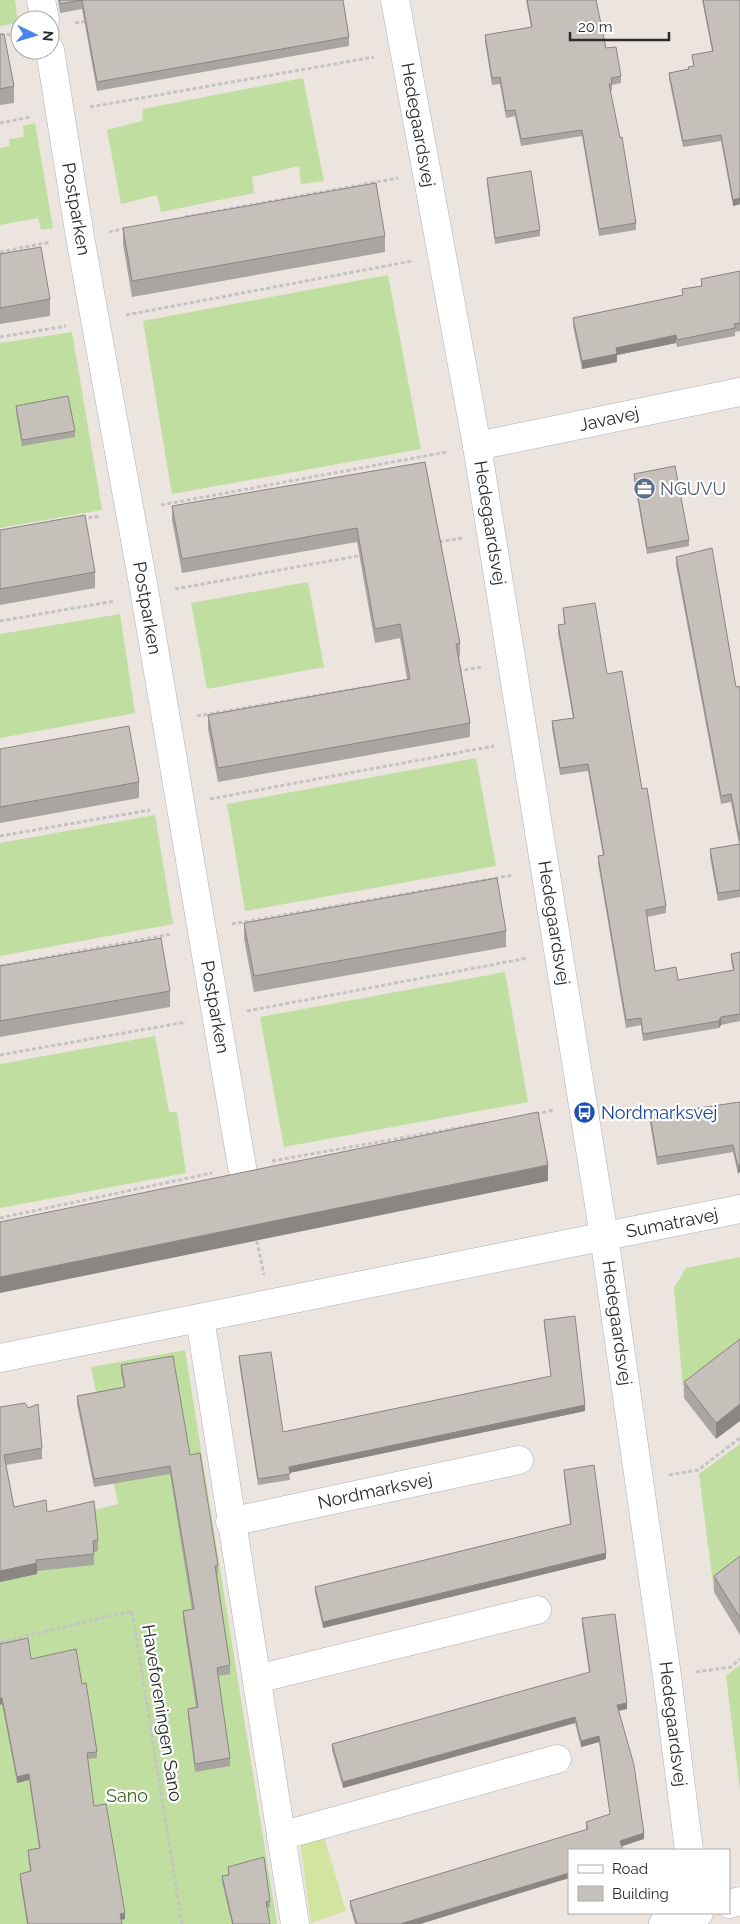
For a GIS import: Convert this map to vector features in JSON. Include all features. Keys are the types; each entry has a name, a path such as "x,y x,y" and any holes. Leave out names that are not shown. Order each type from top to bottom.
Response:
{"street":[{"name":"Hedegaardsvej","path":"395,0 477,446 559,952 604,1236 667,1676 689,1849"},
{"name":"Postparken","path":"52,60 80,237 145,595 242,1167"},
{"name":"Javavej","path":"477,446 740,392"},
{"name":"Sumatravej","path":"604,1236 740,1209"},
{"path":"0,1358 604,1236"},
{"path":"200,1318 230,1522 295,1924"},
{"name":"Nordmarksvej","path":"230,1522 519,1460"},
{"path":"257,1680 537,1610"},
{"path":"281,1836 558,1759"},
{"path":"663,1924 695,1914"}],"path":[{"path":"60,22 97,20"},
{"path":"0,122 405,52"},
{"path":"184,217 427,173"},
{"path":"0,252 137,226"},
{"path":"0,337 442,256"},
{"path":"74,521 477,446"},
{"path":"434,543 491,533"},
{"path":"0,621 368,554"},
{"path":"454,672 512,662"},
{"path":"166,721 368,686"},
{"path":"0,836 180,805 525,740"},
{"path":"0,966 201,929 545,870"},
{"path":"0,1055 559,952"},
{"path":"526,1116 583,1105"},
{"path":"0,1218 242,1167 488,1122"},
{"path":"639,1480 698,1470 740,1438"},
{"name":"Haveforeningen Sano","path":"0,1642 132,1612 182,1924"},
{"path":"667,1676 731,1667 740,1659"}],"green space":[{"path":"0,0 15,0 16,10 10,10 10,24 0,26"},
{"path":"303,78 324,181 301,184 299,166 252,177 254,193 161,212 157,195 121,204 107,130 142,121 143,109"},
{"path":"35,123 53,228 41,230 38,218 0,225 0,148 9,146 9,139 24,137 23,126"},
{"path":"388,275 421,449 172,494 143,321"},
{"path":"72,332 102,510 0,528 0,343"},
{"path":"308,582 324,667 207,689 191,603"},
{"path":"120,614 135,713 0,738 0,634"},
{"path":"476,758 496,866 245,911 227,804"},
{"path":"155,815 173,924 0,956 0,843"},
{"path":"505,972 528,1102 284,1147 260,1017"},
{"path":"155,1036 169,1112 177,1112 186,1173 0,1208 0,1064"},
{"path":"740,1257 740,1355 684,1398 674,1288 686,1268"},
{"name":"Sano","path":"185,1350 277,1924 0,1924 0,1542 50,1521 118,1504 91,1367"},
{"path":"740,1444 740,1572 714,1592 699,1474"},
{"path":"740,1665 740,1790 726,1676"},
{"path":"324,1837 346,1911 311,1923 300,1842"}],"building":[{"path":"60,0 82,0 60,4"},
{"path":"82,0 343,0 349,37 97,82"},
{"path":"527,0 596,0 606,48 616,47 621,76 611,78 612,83 609,84 620,138 622,137 636,223 599,229 582,130 521,139 515,110 506,111 500,77 492,78 485,35 532,27"},
{"path":"703,0 740,0 740,198 733,200 721,135 683,141 669,73 689,69 688,67 694,66 692,55 713,51"},
{"path":"0,34 4,34 14,86 0,89"},
{"path":"531,171 540,230 495,238 487,178"},
{"path":"376,183 385,236 132,281 123,228"},
{"path":"41,247 50,299 0,308 0,254"},
{"path":"740,271 740,323 734,324 735,328 677,340 676,335 616,348 617,354 582,361 573,318 683,295 682,289 702,286 701,279"},
{"path":"68,396 75,431 22,440 16,406"},
{"path":"425,462 460,643 456,644 470,723 218,768 208,715 410,679 400,624 375,629 357,528 182,559 172,506"},
{"path":"675,466 689,540 647,548 634,474"},
{"path":"85,515 95,572 0,589 0,530"},
{"path":"712,548 736,687 739,686 740,689 740,841 731,794 721,796 676,557"},
{"path":"595,603 607,674 622,671 642,789 647,788 666,906 646,910 655,971 676,967 678,980 734,970 731,954 740,952 740,1014 721,1017 719,1021 643,1034 641,1018 626,1020 598,856 604,855 588,764 560,768 552,721 574,718 558,625 565,624 563,608"},
{"path":"129,726 139,782 0,807 0,749"},
{"path":"740,844 740,890 718,893 710,849"},
{"path":"497,878 506,931 254,976 244,923"},
{"path":"161,938 170,991 0,1021 0,966"},
{"path":"740,1102 740,1164 738,1167 733,1145 657,1157 650,1115"},
{"path":"538,1112 548,1165 0,1277 0,1222"},
{"path":"575,1316 585,1405 289,1467 290,1474 258,1479 239,1356 271,1352 283,1432 551,1376 544,1320"},
{"path":"740,1339 740,1404 716,1423 684,1382"},
{"path":"173,1356 190,1455 200,1453 218,1565 215,1566 230,1665 217,1668 230,1758 195,1764 188,1709 198,1707 183,1611 194,1609 170,1466 94,1479 77,1396 125,1387 121,1365"},
{"path":"25,1403 28,1408 38,1404 42,1448 4,1455 14,1507 46,1500 47,1512 94,1501 98,1540 93,1541 94,1554 36,1560 37,1563 0,1571 0,1407"},
{"path":"594,1465 606,1553 323,1622 315,1587 571,1524 564,1470"},
{"path":"740,1556 740,1618 714,1576"},
{"path":"615,1614 627,1703 617,1705 634,1765 644,1833 620,1841 623,1849 568,1849 568,1873 400,1924 357,1924 350,1901 588,1829 586,1822 610,1814 599,1736 581,1741 575,1717 343,1782 332,1744 590,1672 582,1618"},
{"path":"28,1638 31,1659 76,1649 82,1684 86,1683 97,1752 87,1753 94,1806 106,1804 125,1913 120,1914 122,1924 28,1924 20,1874 31,1871 28,1850 40,1848 29,1774 17,1777 2,1698 0,1699 0,1644"},
{"path":"264,1857 270,1901 266,1902 270,1924 233,1924 222,1876 229,1875 228,1867"}],"place":[{"name":"NGUVU","path":"644,489"},
{"name":"Nordmarksvej","path":"585,1113"}]}
